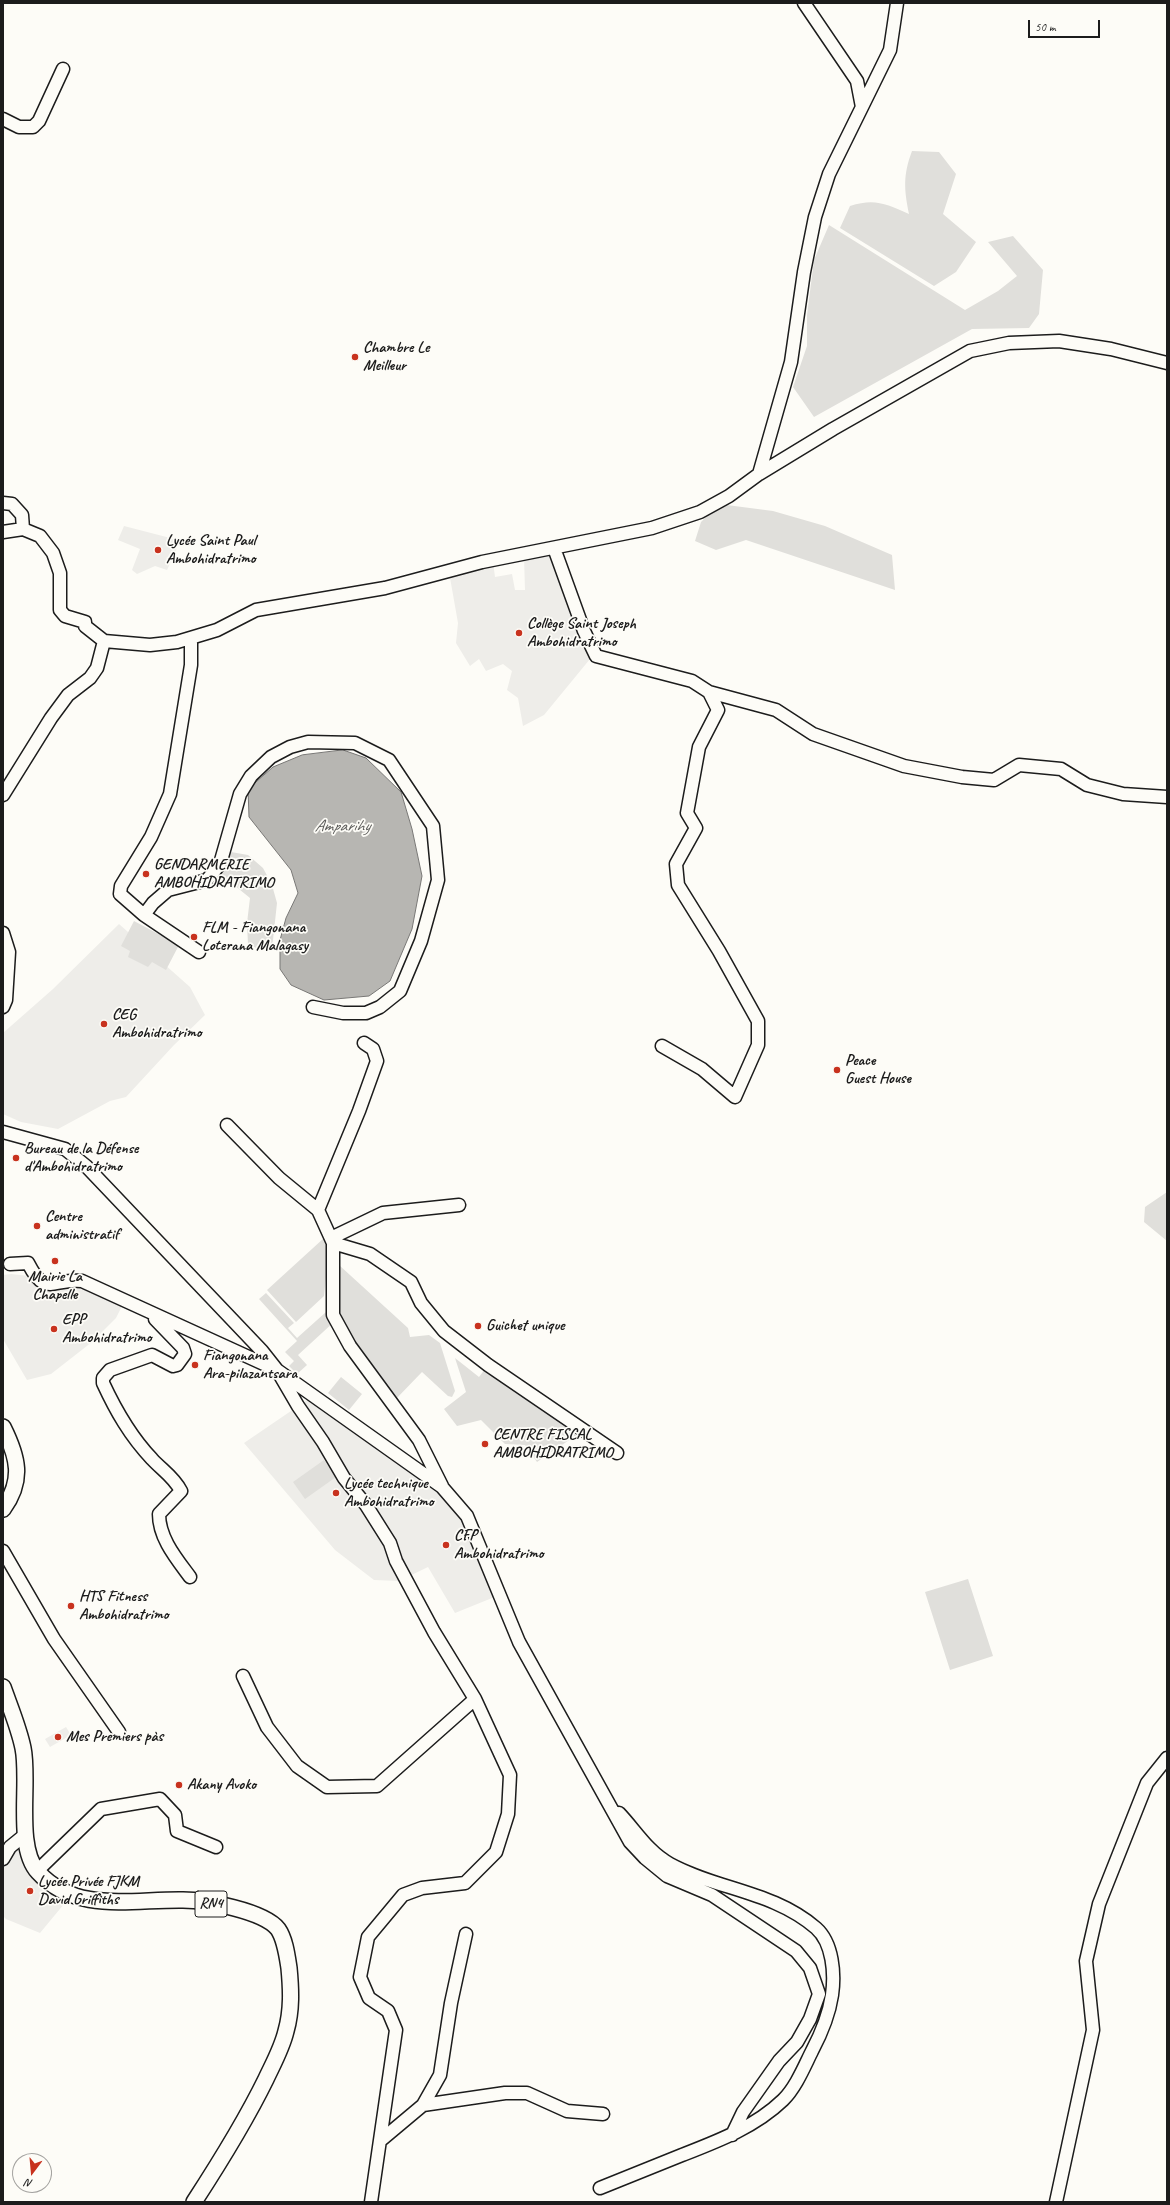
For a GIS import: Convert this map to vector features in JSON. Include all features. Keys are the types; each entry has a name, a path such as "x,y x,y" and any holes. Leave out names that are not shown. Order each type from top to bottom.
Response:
{"main road":[{"path":"3,1427 14,1449 17,1469 11,1497 3,1510"},
{"name":"RN4","path":"3,1687 23,1748 28,1852 37,1871 58,1890 85,1899 103,1902 185,1899 244,1910 260,1916 277,1927 283,1938 291,1983 291,2004 287,2031 273,2064 246,2117 194,2202"}],"street":[{"path":"804,3 857,82 862,107"},
{"path":"760,474 791,362 804,272 815,217 829,174 890,50 897,3"},
{"path":"3,119 19,126 33,127 40,121 63,69"},
{"path":"3,532 23,528 40,536 53,553 60,573 60,610 65,616 85,622 85,626 104,641 150,645 177,642 217,630 256,610 385,588 482,562 652,528 700,512 729,496 760,474 833,428 970,351 1009,343 1059,341 1111,349 1167,363"},
{"path":"3,503 12,504 22,515 23,528"},
{"path":"554,548 584,632 596,656 692,681 709,692 776,710 813,734 904,766 962,777 994,780 1019,766 1061,769 1087,785 1123,794 1167,797"},
{"path":"191,639 191,665 170,794 151,837 121,886 120,894 144,915 199,952"},
{"path":"3,795 51,718 68,695 90,678 97,668 104,641"},
{"path":"662,1046 702,1069 734,1097 758,1045 758,1021 719,951 678,885 676,864 696,828 687,813 699,746 718,710 709,692"},
{"path":"144,915 168,890 207,880 220,864 240,794 251,776 271,757 290,747 308,742 316,742 355,743 389,760 433,826 438,880 421,941 400,991 380,1007 366,1013 343,1013 313,1008"},
{"path":"3,933 9,952 6,1000 3,1007"},
{"path":"318,1210 360,1112 377,1061 373,1049 364,1044"},
{"path":"227,1125 279,1178 318,1210 332,1240 334,1316 350,1346 419,1440 442,1487 466,1516 519,1642 608,1801 618,1824 630,1842 645,1858 667,1876 712,1895 796,1951 810,1968 819,1994 810,2019 798,2042 779,2061 743,2112 732,2135"},
{"path":"3,1132 65,1149 86,1166 262,1351 277,1370 298,1406 324,1442 344,1478 366,1505 390,1542 396,1561 434,1632 475,1699 510,1775 508,1814 496,1852 465,1883 422,1888 403,1895 368,1937 360,1977 369,1998 388,2011 396,2030 371,2202"},
{"path":"332,1240 383,1213 459,1205"},
{"path":"332,1240 370,1254 410,1282 421,1303 444,1331 488,1365 617,1453"},
{"path":"10,1264 28,1263 36,1278 43,1283 52,1285 70,1280 82,1281 277,1370 442,1487"},
{"path":"152,1314 182,1348 185,1354 181,1360 177,1365 173,1366 152,1356 139,1359 126,1366 110,1370 102,1378 103,1384 123,1424 152,1459 176,1480 181,1491 159,1514 159,1526 173,1553 190,1577"},
{"path":"3,1551 54,1639 119,1732"},
{"path":"243,1676 267,1727 297,1766 327,1787 377,1786 475,1699"},
{"path":"1056,2202 1093,2030 1086,1961 1099,1904 1147,1782 1167,1758"},
{"path":"37,1871 100,1809 153,1800 160,1800 175,1815 177,1831 216,1847"},
{"path":"600,2188 732,2135 760,2118 784,2099 801,2074 819,2038 830,2007 834,1979 831,1952 818,1929 794,1912 771,1900 701,1877 669,1863 648,1847 608,1801"},
{"path":"3,1859 10,1847 26,1834"},
{"path":"380,2141 423,2105 440,2075 451,2003 466,1934"},
{"path":"423,2105 505,2093 527,2093 567,2111 602,2114"}],"shaded area":[{"path":"912,151 939,152 956,174 943,214 976,242 956,272 934,286 840,228 850,206 867,202 880,203 894,207 909,214 905,182 907,167"},
{"path":"829,225 965,310 998,291 1017,276 988,242 1013,236 1043,270 1039,314 1029,328 972,329 814,417 793,387 807,346 807,315 814,260"},
{"path":"719,504 773,511 825,526 892,555 895,590 746,540 716,550 695,541 701,522"},
{"name":"Lycée Saint Paul Ambohidratrimo","path":"124,526 178,540 176,551 167,570 155,566 137,574 132,570 140,549 118,540"},
{"name":"Collège Saint Joseph Ambohidratrimo","path":"551,552 590,659 544,715 523,726 518,698 507,690 512,671 503,664 486,671 479,659 470,666 456,643 458,623 449,572 493,562 495,577 512,574 515,590 525,590 524,557"},
{"path":"231,852 248,855 263,868 272,885 277,903 272,949 258,949 248,944 247,923 250,898 229,881 221,878 225,858"},
{"path":"134,921 179,945 166,970 152,962 148,967 128,957 130,951 121,946"},
{"name":"CEG Ambohidratrimo","path":"119,924 190,987 205,1015 174,1045 126,1097 110,1101 58,1129 21,1122 3,1114 3,1033 53,989"},
{"path":"1167,1192 1167,1241 1144,1222 1145,1207"},
{"path":"324,1238 329,1249 324,1296 296,1322 267,1290"},
{"path":"339,1265 408,1328 410,1337 429,1335 440,1343 455,1391 452,1397 448,1396 422,1372 395,1400 358,1350 343,1323 335,1293"},
{"name":"EPP Ambohidratrimo","path":"11,1274 66,1280 122,1306 116,1318 92,1342 51,1374 27,1380 3,1339 3,1275"},
{"path":"266,1293 294,1323 288,1328 297,1338 326,1312 335,1321 298,1355 307,1365 297,1374 289,1366 294,1361 285,1352 297,1341 259,1299"},
{"path":"455,1358 479,1377 488,1365 578,1434 537,1462 525,1445 505,1444 481,1420 457,1426 444,1409 466,1392"},
{"path":"341,1377 362,1394 349,1410 328,1393"},
{"name":"Lycée technique Ambohidratrimo","path":"310,1398 432,1484 464,1519 497,1596 455,1613 428,1567 399,1581 374,1580 335,1550 244,1443"},
{"path":"324,1460 336,1477 305,1499 293,1482"},
{"path":"968,1579 993,1656 950,1670 925,1592"},
{"name":"Mes Premiers pàs","path":"66,1727 71,1735 50,1747 45,1739"},
{"name":"Lycée Privée FJKM David Griffiths","path":"19,1844 69,1898 40,1933 6,1919 3,1916 3,1869"}],"water":[{"name":"Amparihy","path":"343,750 366,758 401,792 412,829 422,876 412,929 390,981 369,996 324,1000 291,985 280,969 280,940 286,918 298,893 291,870 249,817 248,789 273,767 302,755"}],"place":[{"name":"Chambre Le Meilleur","path":"355,357"},
{"name":"Lycée Saint Paul Ambohidratrimo","path":"158,550"},
{"name":"Collège Saint Joseph Ambohidratrimo","path":"519,633"},
{"name":"GENDARMERIE AMBOHIDRATRIMO","path":"146,874"},
{"name":"FLM - Fiangonana Loterana Malagasy","path":"194,937"},
{"name":"CEG Ambohidratrimo","path":"104,1024"},
{"name":"Peace Guest House","path":"837,1070"},
{"name":"Bureau de la Défense d'Ambohidratrimo","path":"16,1158"},
{"name":"Centre administratif","path":"37,1226"},
{"name":"Mairie La Chapelle","path":"55,1261"},
{"name":"Guichet unique","path":"478,1326"},
{"name":"EPP Ambohidratrimo","path":"54,1329"},
{"name":"Fiangonana Ara-pilazantsara","path":"195,1365"},
{"name":"CENTRE FISCAL AMBOHIDRATRIMO","path":"485,1444"},
{"name":"Lycée technique Ambohidratrimo","path":"336,1493"},
{"name":"CFP Ambohidratrimo","path":"446,1545"},
{"name":"HTS Fitness Ambohidratrimo","path":"71,1606"},
{"name":"Mes Premiers pàs","path":"58,1737"},
{"name":"Akany Avoko","path":"179,1785"},
{"name":"Lycée Privée FJKM David Griffiths","path":"30,1891"}]}
